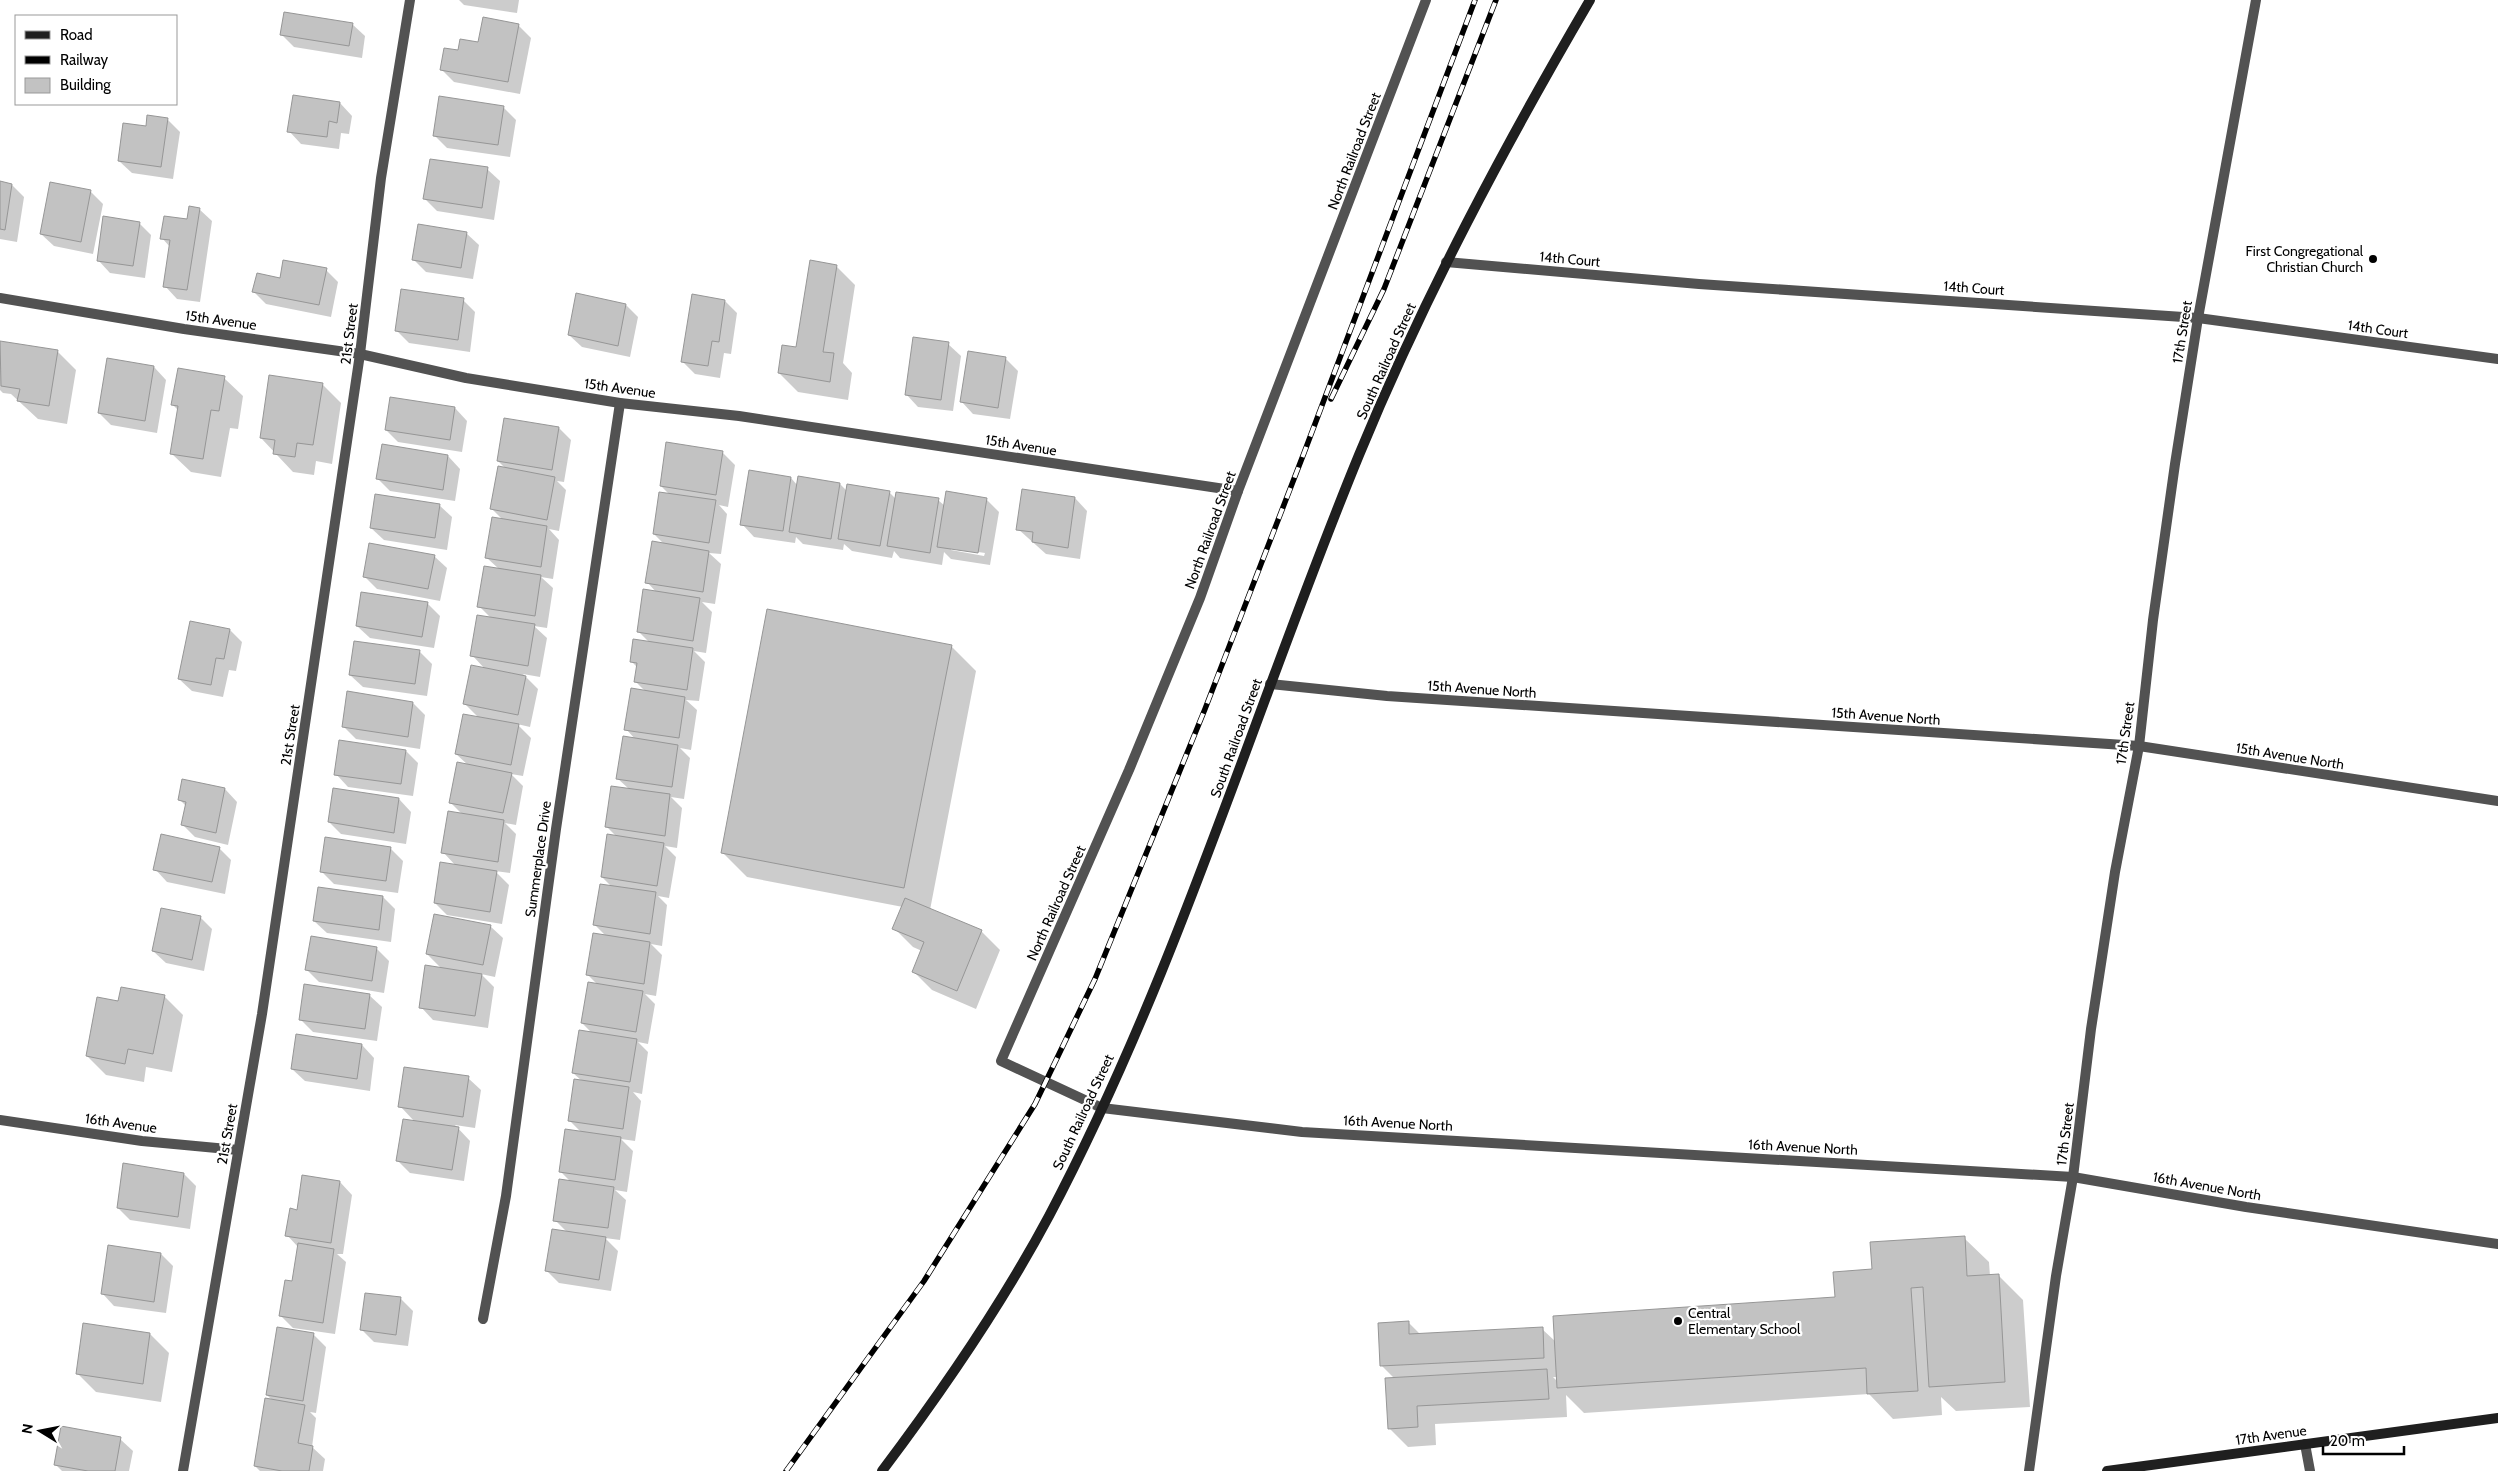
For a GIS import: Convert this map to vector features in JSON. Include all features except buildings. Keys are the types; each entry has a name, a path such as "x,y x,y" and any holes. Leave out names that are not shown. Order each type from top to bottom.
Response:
{"street":[{"name":"21st Street","path":"183,1471 264,1004 360,354 382,178 410,0"},
{"name":"North Railroad Street","path":"1102,1108 1001,1061 1129,770 1200,598 1238,492 1426,0"},
{"name":"South Railroad Street","path":"882,1471 949,1379 1002,1299 1048,1217 1102,1108 1168,951 1358,458 1395,370 1446,262 1590,0"},
{"name":"17th Street","path":"2029,1471 2056,1276 2073,1177 2091,1029 2114,872 2139,746 2153,620 2198,318 2256,0"},
{"name":"14th Court","path":"1446,262 1699,284 2198,318 2498,359"},
{"name":"15th Avenue","path":"0,298 360,354 466,378 620,403 739,416 1238,492"},
{"name":"Summerplace Drive","path":"483,1319 506,1196 556,829 620,403"},
{"name":"15th Avenue North","path":"1270,684 1387,696 2139,746 2498,801"},
{"name":"16th Avenue North","path":"1102,1108 1302,1132 2073,1177 2246,1207 2498,1244"},
{"name":"16th Avenue","path":"0,1120 142,1141 238,1150"},
{"name":"17th Avenue","path":"2107,1471 2498,1418"},
{"path":"2305,1444 2310,1471"}],"railway":[{"path":"786,1471 924,1281 1035,1104 1095,979 1205,709 1475,0"},
{"path":"1331,399 1384,289 1496,0"}],"place":[{"name":"First Congregational Christian Church","path":"2373,259"},
{"name":"Central Elementary School","path":"1678,1321"}]}
